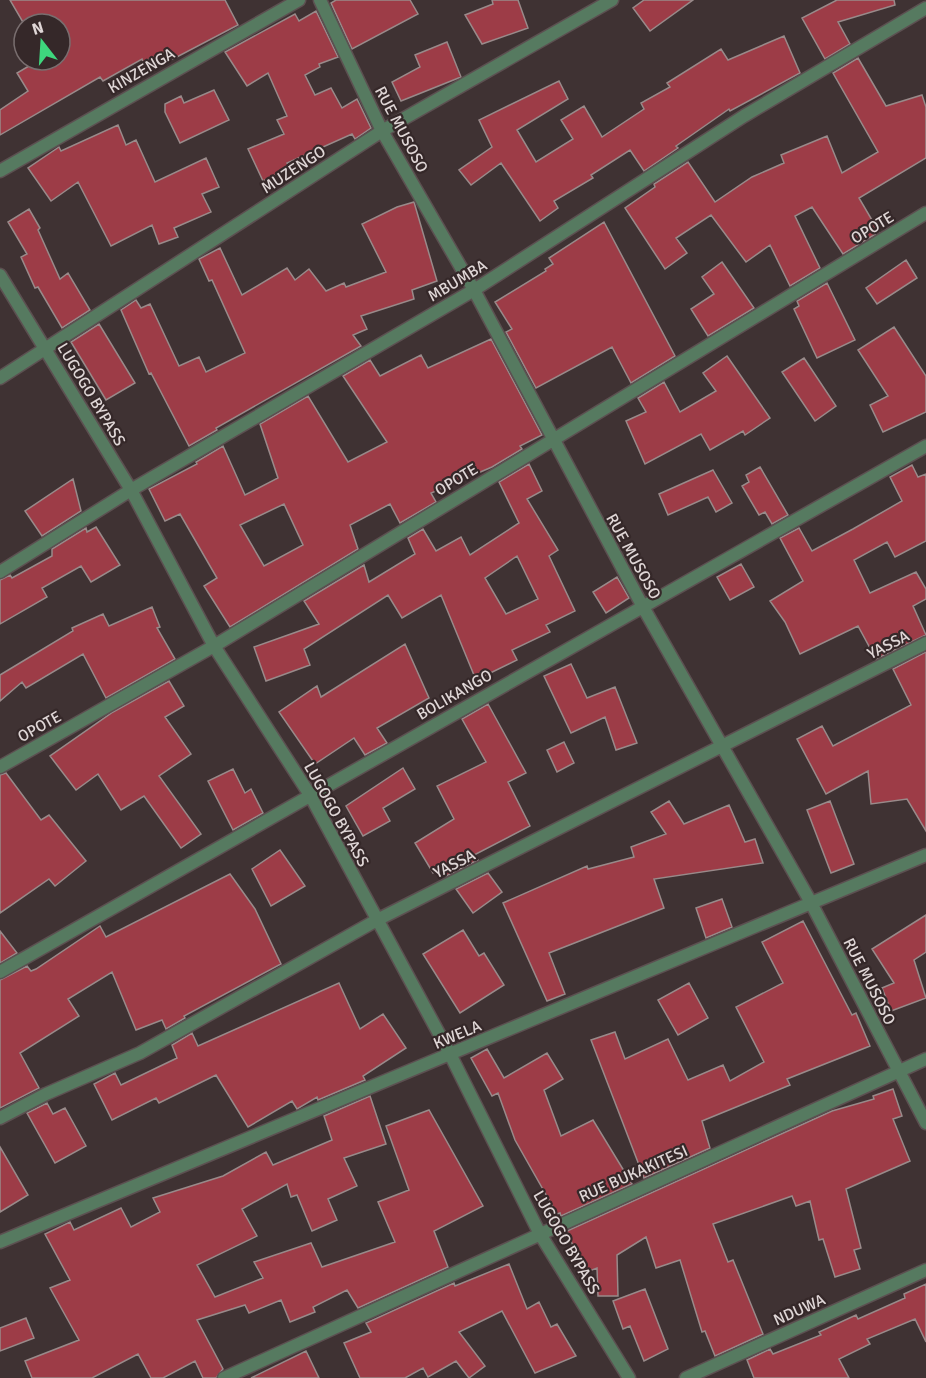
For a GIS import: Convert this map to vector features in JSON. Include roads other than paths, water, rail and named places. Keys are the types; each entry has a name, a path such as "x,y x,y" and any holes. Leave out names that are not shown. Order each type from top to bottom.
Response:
{"street":[{"name":"KINZENGA","path":"0,171 299,0"},
{"name":"RUE MUSOSO","path":"320,0 382,131 474,290 643,607 811,903 926,1124"},
{"name":"MUZENGO","path":"0,378 382,131 612,0"},
{"name":"MBUMBA","path":"0,572 131,490 474,290 744,116 926,8"},
{"name":"OPOTE","path":"0,767 214,646 926,213"},
{"name":"LUGOGO BYPASS","path":"0,275 131,490 214,646 310,795 450,1054 540,1234 629,1378"},
{"name":"BOLIKANGO","path":"0,972 926,446"},
{"name":"YASSA","path":"0,1118 140,1053 377,920 926,643"},
{"name":"KWELA","path":"0,1242 926,855"},
{"name":"RUE BUKAKITESI","path":"224,1378 926,1059"},
{"name":"NDUWA","path":"687,1378 926,1270"}]}
